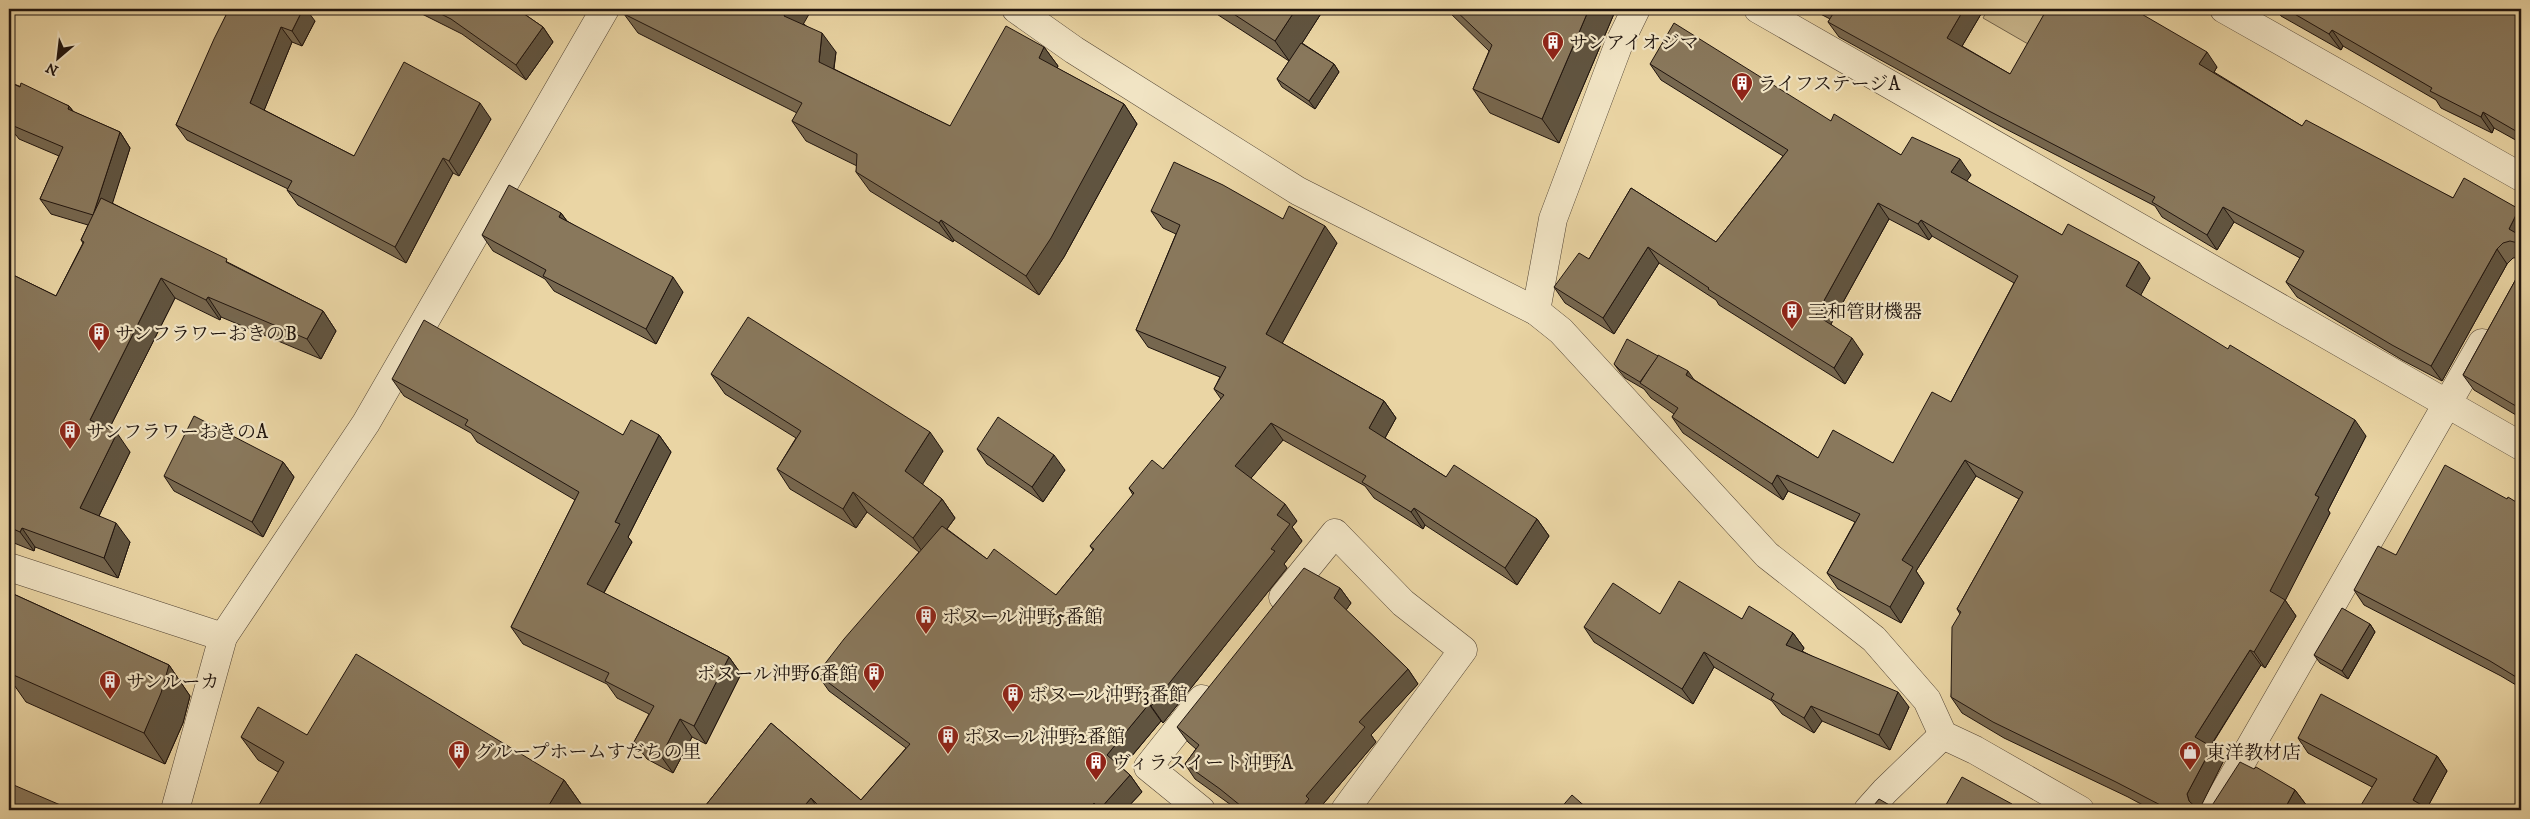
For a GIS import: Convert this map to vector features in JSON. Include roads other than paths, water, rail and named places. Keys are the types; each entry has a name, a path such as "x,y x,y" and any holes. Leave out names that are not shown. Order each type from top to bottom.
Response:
{"street":[{"path":"175,810 223,637 366,423 605,9"},
{"path":"1016,9 1074,50 1298,191 1536,311 1561,331 1767,555 1874,639 1926,700 1943,735 1975,750 2080,810"},
{"path":"1536,311 1553,219 1618,46 1636,9"},
{"path":"1758,9 2449,402 2521,446"},
{"path":"2229,10 2521,177"},
{"path":"2214,810 2492,324"},
{"path":"1266,618 1335,532 1402,602 1463,650 1345,810"},
{"path":"9,567 223,637"},
{"path":"1201,810 1148,767 1216,681"},
{"path":"1868,810 1885,790 1943,735"}],"place":[{"name":"サンアイオジマ","path":"1553,61"},
{"name":"ライフステージA","path":"1742,102"},
{"name":"三和管財機器","path":"1792,330"},
{"name":"サンフラワーおきのB","path":"99,352"},
{"name":"サンフラワーおきのA","path":"70,450"},
{"name":"ボヌール沖野5番館","path":"926,635"},
{"name":"ボヌール沖野6番館","path":"874,692"},
{"name":"サンルーカ","path":"110,700"},
{"name":"ボヌール沖野3番館","path":"1013,713"},
{"name":"ボヌール沖野2番館","path":"948,755"},
{"name":"グループホームすだちの里","path":"459,770"},
{"name":"東洋教材店","path":"2190,771"},
{"name":"ヴィラスイート沖野A","path":"1096,781"}]}
